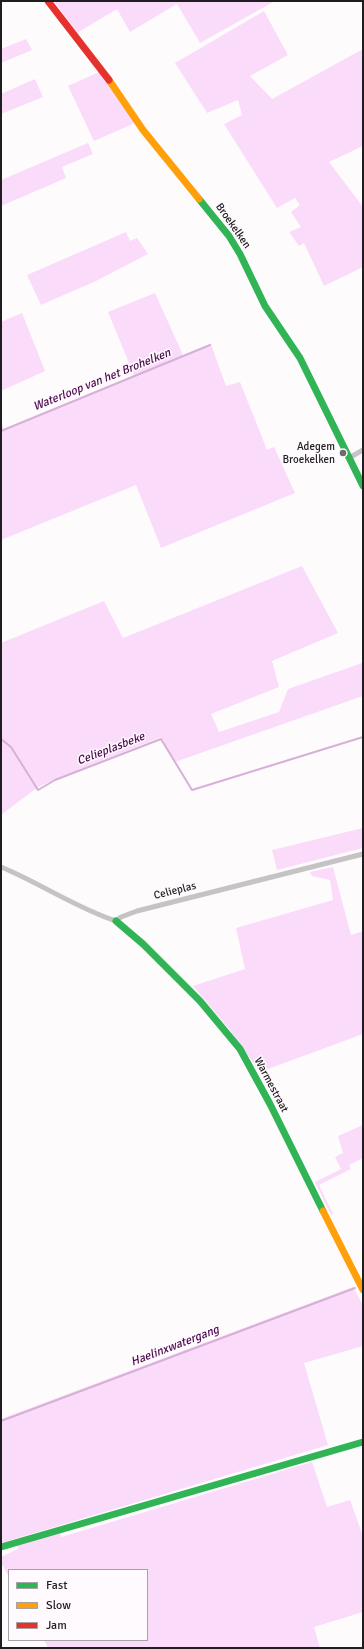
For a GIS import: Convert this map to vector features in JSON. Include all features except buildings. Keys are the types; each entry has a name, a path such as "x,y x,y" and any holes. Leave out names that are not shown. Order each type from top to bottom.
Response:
{"street":[{"name":"Broekelken","path":"48,1 105,74 143,130 229,236 240,254 265,306 300,358 363,486"},
{"path":"349,458 363,450"},
{"name":"Celieplas","path":"116,921 121,917 137,911 363,854"},
{"path":"1,867 24,876 101,916 116,921"},
{"name":"Warmestraat","path":"116,921 143,944 200,1001 240,1049 273,1110 363,1290"},
{"path":"1,1547 363,1442"}],"shaded area":[{"path":"54,1 275,1 200,43 177,4 130,32 117,9 77,33"},
{"path":"264,11 288,55 250,76 272,99 363,49 363,146 329,162 363,207 363,267 324,286 304,243 299,246 289,232 301,227 291,212 300,205 295,198 277,208 224,124 242,115 238,100 207,113 175,63"},
{"path":"26,39 32,50 1,63 1,49"},
{"path":"99,72 107,80 135,123 94,141 68,86"},
{"path":"35,79 43,97 1,114 1,94"},
{"path":"88,143 93,154 62,167 66,178 1,206 1,180"},
{"path":"126,232 130,241 137,238 148,254 96,281 41,305 27,275"},
{"path":"155,293 183,355 211,344 226,386 240,382 267,450 274,447 295,493 161,548 136,485 1,540 1,422 4,430 134,375 108,312"},
{"path":"22,313 45,371 1,391 1,322"},
{"path":"302,566 338,633 272,661 279,687 211,714 219,732 279,712 288,689 362,663 363,696 175,762 161,737 38,787 1,815 1,643 104,601 123,638"},
{"path":"363,828 363,848 277,870 272,850"},
{"path":"333,867 351,935 363,931 363,1034 260,1072 229,1029 193,986 245,969 236,928 333,900 330,880 312,876 310,872"},
{"path":"363,1125 363,1158 349,1165 351,1169 319,1185 333,1214 331,1215 315,1182 341,1169 335,1157 343,1153 338,1136"},
{"path":"353,1287 363,1305 363,1346 304,1363 328,1445 1,1543 1,1419"},
{"path":"312,1462 327,1507 350,1500 363,1536 363,1612 314,1627 320,1648 48,1648 44,1641 148,1641 148,1569 8,1569 8,1575 1,1563 1,1557 18,1549 17,1544 60,1532 61,1537"}],"waterway":[{"name":"Waterloop van het Brohelken","path":"1,431 210,345"},
{"name":"Celieplasbeke","path":"1,739 11,747 38,790 55,780 161,739 192,790 363,737"},
{"name":"Haelinxwatergang","path":"1,1421 355,1288"}],"traffic: fast":[{"path":"199,199 229,236 240,254 265,306 300,358 363,486"},
{"path":"116,921 143,944 200,1001 240,1049 270,1104 323,1211"},
{"path":"1,1547 363,1442"}],"traffic: slow":[{"path":"109,80 143,130 199,199"},
{"path":"323,1211 363,1290"}],"traffic: jam":[{"path":"48,1 109,80"}],"place":[{"name":"Adegem Broekelken","path":"343,453"}]}
